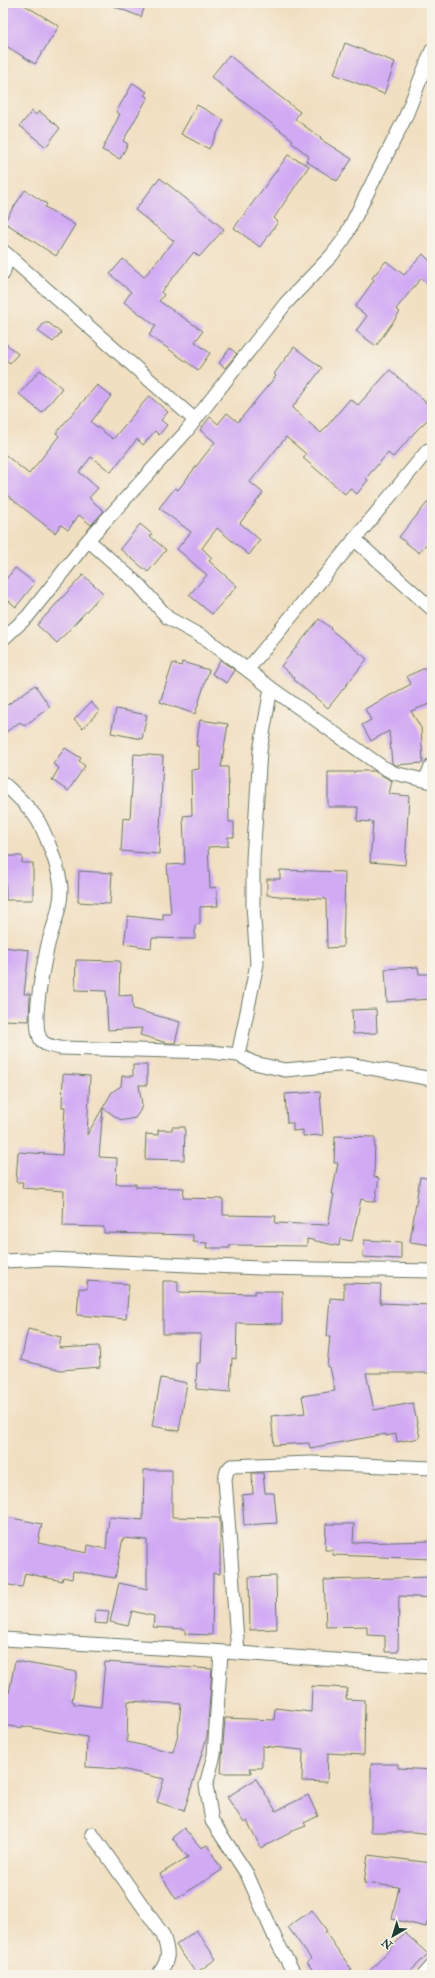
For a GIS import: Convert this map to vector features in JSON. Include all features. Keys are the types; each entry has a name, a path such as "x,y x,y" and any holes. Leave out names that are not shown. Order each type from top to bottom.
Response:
{"street":[{"path":"3,639 28,616 88,540 161,460 195,420 286,303 332,255 344,239 405,118 432,50"},
{"path":"6,253 195,420"},
{"path":"3,274 6,253"},
{"path":"248,669 428,450"},
{"path":"354,539 432,610"},
{"path":"88,540 140,585 168,618 208,640 271,688 381,766 394,773 429,781 432,765"},
{"path":"238,1056 257,964 253,905 253,858 260,751 271,688"},
{"path":"3,783 36,817 51,850 61,889 59,911 47,948 37,1011 37,1028 41,1040 47,1045 60,1048 211,1052 238,1056 254,1063 285,1070 348,1064 432,1079"},
{"path":"3,1261 50,1259 252,1268 432,1271"},
{"path":"238,1653 225,1479 227,1471 231,1466 311,1463 432,1468"},
{"path":"3,1639 238,1653 432,1667"},
{"path":"221,1653 214,1755 206,1785 212,1821 247,1874 276,1940 295,1975"},
{"path":"92,1834 163,1935 169,1952 166,1963 158,1975"},
{"path":"424,1975 432,1966"}],"building":[{"path":"3,3 21,3 59,26 35,64 3,44"},
{"path":"106,3 146,3 141,17"},
{"path":"345,43 395,62 384,94 334,74"},
{"path":"229,55 300,112 295,119 321,138 320,139 352,159 337,181 306,161 309,156 291,142 293,140 211,77"},
{"path":"133,83 147,92 144,95 148,97 123,141 128,144 120,159 102,150 120,114 116,112"},
{"path":"197,105 224,120 209,149 181,134"},
{"path":"32,111 36,115 39,111 60,128 46,147 20,126"},
{"path":"288,155 309,166 274,218 278,222 260,247 234,228"},
{"path":"160,178 224,229 199,257 194,252 161,292 164,295 159,301 203,331 195,342 210,353 198,370 149,335 156,326 124,302 131,292 110,274 123,259 144,277 174,241 135,210"},
{"path":"25,190 47,204 45,207 75,225 56,256 4,222"},
{"path":"423,254 432,263 432,288 421,278 396,309 400,312 376,346 356,331 367,316 355,307 374,280 372,278 386,261 404,275"},
{"path":"44,323 49,323 61,333 53,342 38,331"},
{"path":"3,341 18,354 10,363 3,358"},
{"path":"294,347 322,368 292,408 321,433 350,399 358,405 390,370 432,408 432,415 393,457 388,453 366,478 368,480 357,494 350,488 345,494 303,458 306,454 286,437 250,482 263,493 240,523 260,540 249,555 217,528 202,548 212,558 209,561 237,586 212,614 189,595 207,575 177,549 191,532 159,508 175,488 178,490 215,442 200,430 210,417 218,424 227,413 238,422 276,376 274,374"},
{"path":"230,348 237,354 225,368 219,363"},
{"path":"40,370 62,388 42,413 19,394"},
{"path":"97,385 111,396 91,422 113,439 149,396 168,412 161,420 167,425 159,435 155,431 143,445 137,439 111,472 91,457 79,472 98,488 89,498 104,511 91,525 79,515 68,530 61,525 55,533 3,492 3,453 29,474 59,436 56,433"},
{"path":"432,497 432,537 419,553 399,537"},
{"path":"140,524 152,534 150,536 166,550 148,572 120,549"},
{"path":"15,568 35,583 16,607 3,596 3,583"},
{"path":"83,575 103,593 57,643 37,625"},
{"path":"319,619 367,659 328,708 294,680 295,678 281,666"},
{"path":"220,660 235,670 227,683 212,674"},
{"path":"182,662 209,670 195,714 160,702 173,663 181,666"},
{"path":"432,665 432,703 411,711 421,728 423,763 395,765 392,763 389,731 371,741 362,725 371,720 365,709 411,684 407,676"},
{"path":"35,685 50,707 24,726 20,722 3,734 3,708"},
{"path":"91,702 99,711 83,728 74,720"},
{"path":"116,709 147,715 142,739 111,733"},
{"path":"200,720 228,724 221,767 228,767 229,822 234,822 234,837 228,837 228,846 208,847 210,888 216,887 218,906 200,907 200,924 195,925 195,939 152,938 151,948 124,944 128,916 163,920 163,914 171,914 167,865 185,864 183,816 192,815 191,770 199,769 199,746 196,746"},
{"path":"65,748 81,758 79,761 85,766 68,791 52,780 59,768 53,764"},
{"path":"134,754 163,756 159,854 121,851 123,818 130,819"},
{"path":"374,771 392,781 389,794 409,796 405,865 370,862 373,822 357,821 358,807 328,807 328,772"},
{"path":"5,856 22,856 22,863 33,863 33,900 6,900"},
{"path":"280,870 345,872 343,947 327,948 326,899 267,895 267,879 280,879"},
{"path":"79,871 112,873 110,904 78,902"},
{"path":"3,947 29,950 24,994 30,994 29,1021 3,1020"},
{"path":"76,960 120,961 119,996 132,995 133,1009 180,1022 175,1043 167,1043 140,1035 142,1028 108,1030 106,991 75,990"},
{"path":"418,967 419,974 429,974 431,999 387,1002 385,969"},
{"path":"376,1009 377,1033 353,1034 352,1010"},
{"path":"133,1065 147,1065 147,1085 139,1085 142,1105 140,1111 135,1118 125,1120 119,1119 103,1108 99,1157 117,1158 116,1184 136,1184 136,1187 184,1188 183,1198 223,1199 223,1215 276,1216 275,1223 328,1225 338,1163 334,1163 335,1136 375,1137 374,1177 379,1178 375,1202 361,1199 352,1241 340,1239 339,1246 307,1239 307,1246 230,1245 230,1248 206,1248 207,1243 193,1242 193,1235 104,1233 104,1227 63,1226 64,1191 22,1188 23,1182 16,1182 18,1152 62,1155 65,1107 62,1107 63,1074 90,1076 87,1135 112,1092 121,1086 122,1076 133,1076"},
{"path":"320,1092 323,1135 303,1136 303,1130 293,1131 293,1123 287,1123 285,1094"},
{"path":"172,1127 185,1127 184,1160 145,1159 146,1134 158,1135 158,1130 172,1130"},
{"path":"420,1177 432,1179 432,1245 410,1242"},
{"path":"364,1240 401,1242 401,1259 363,1257"},
{"path":"87,1281 129,1284 126,1319 77,1315 79,1288 87,1289"},
{"path":"163,1281 178,1281 178,1292 255,1294 255,1291 282,1291 282,1324 237,1323 236,1359 232,1358 230,1392 196,1389 197,1363 200,1363 201,1334 163,1334"},
{"path":"344,1283 381,1284 380,1303 432,1305 432,1373 366,1373 374,1410 413,1403 420,1438 397,1442 396,1434 386,1436 386,1434 310,1448 309,1443 274,1445 271,1416 305,1413 302,1396 335,1391 330,1367 327,1367 330,1336 327,1336 330,1298 344,1299"},
{"path":"28,1329 61,1337 59,1348 99,1346 100,1367 61,1370 21,1360"},
{"path":"161,1378 187,1383 179,1431 152,1426"},
{"path":"144,1470 172,1470 172,1517 220,1518 220,1574 213,1573 212,1635 185,1634 185,1629 153,1627 154,1616 132,1611 128,1626 110,1622 119,1583 147,1589 147,1540 123,1538 115,1578 73,1571 72,1579 63,1577 62,1581 25,1573 22,1587 3,1584 3,1540 7,1517 42,1524 38,1543 87,1553 88,1545 106,1549 109,1517 143,1520"},
{"path":"252,1473 263,1473 265,1493 274,1493 277,1523 244,1525 242,1495 253,1494"},
{"path":"326,1524 354,1524 353,1543 432,1541 432,1559 333,1555 333,1550 325,1550"},
{"path":"276,1576 277,1629 250,1630 249,1577"},
{"path":"432,1577 432,1598 399,1596 398,1652 385,1652 385,1636 367,1635 367,1626 326,1627 324,1580"},
{"path":"96,1610 109,1611 107,1624 94,1623"},
{"path":"15,1661 77,1672 72,1701 74,1704 101,1707 105,1662 212,1669 207,1737 184,1811 157,1802 164,1779 122,1769 86,1767 87,1737 22,1726 21,1728 3,1725 3,1692 9,1693","holes":["128,1701 181,1704 178,1734 173,1752 127,1742"]},
{"path":"312,1686 347,1688 346,1699 365,1700 364,1755 328,1753 327,1782 302,1781 303,1750 262,1746 262,1768 249,1768 252,1773 221,1773 225,1718 274,1720 275,1708 311,1712"},
{"path":"371,1764 398,1764 398,1768 432,1770 432,1834 414,1832 371,1832"},
{"path":"256,1779 276,1811 308,1795 318,1816 304,1823 306,1826 290,1832 261,1848 247,1821 244,1823 227,1797"},
{"path":"184,1828 201,1848 207,1845 222,1870 176,1899 160,1874 188,1857 172,1838"},
{"path":"368,1855 432,1863 432,1902 426,1927 392,1919 399,1887 364,1883"},
{"path":"312,1910 327,1931 325,1932 352,1970 345,1975 316,1975 307,1962 311,1959 288,1927"},
{"path":"196,1930 216,1959 196,1973 176,1945"},
{"path":"405,1933 428,1954 407,1975 366,1975"}]}
